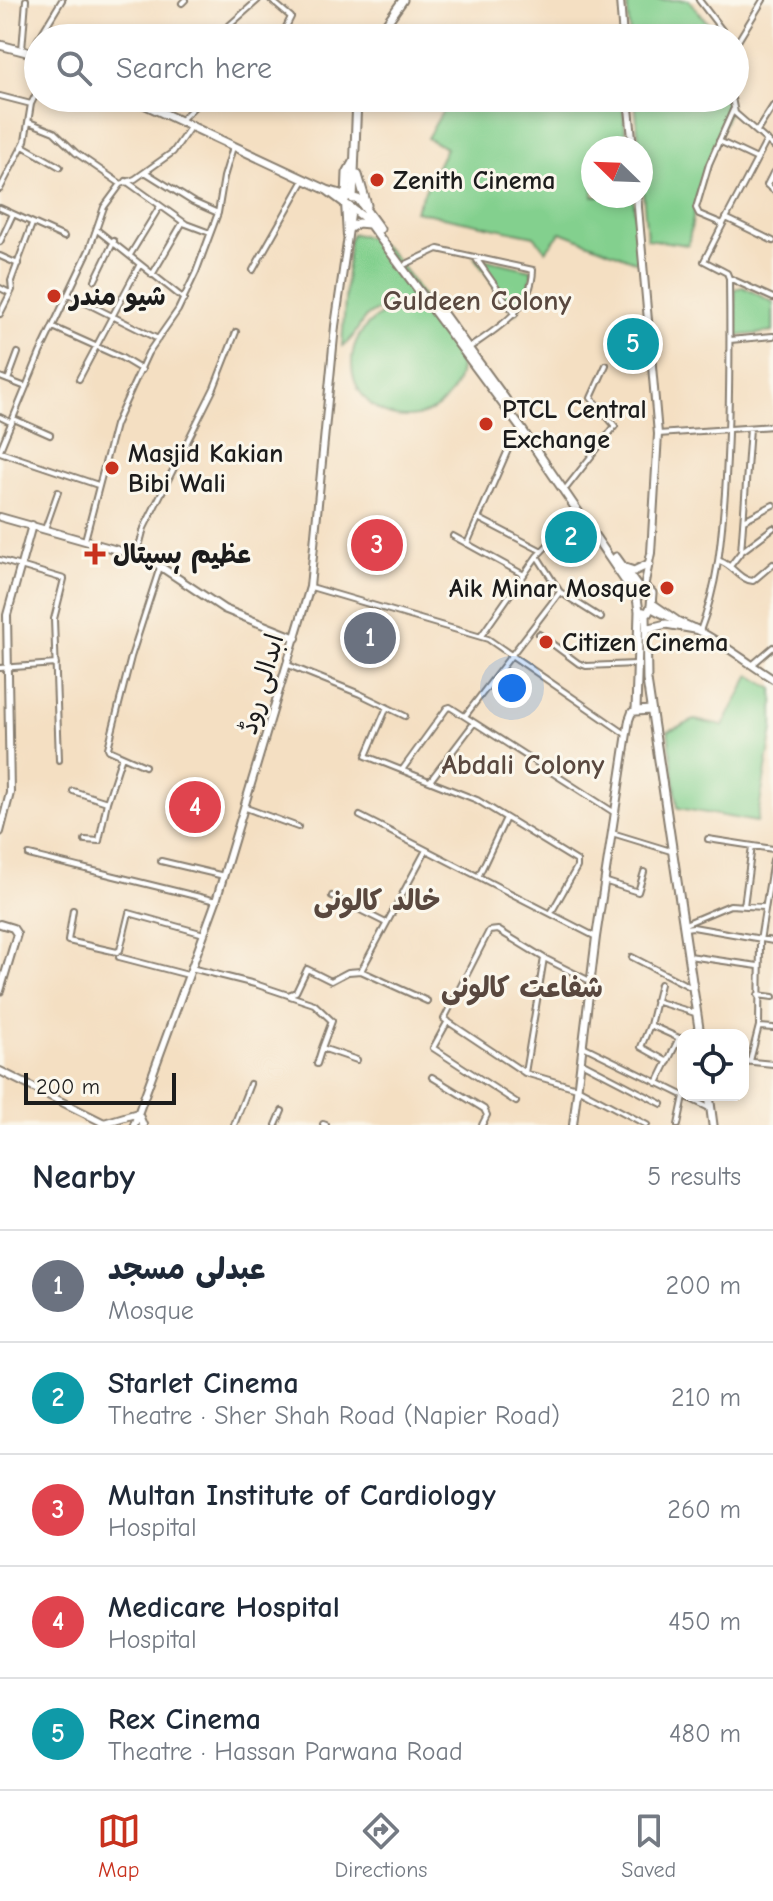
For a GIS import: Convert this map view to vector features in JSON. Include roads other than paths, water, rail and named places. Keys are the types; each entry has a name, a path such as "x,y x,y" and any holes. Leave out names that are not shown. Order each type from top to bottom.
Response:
{"main road":[{"path":"386,24 403,0"},
{"path":"620,0 622,24"},
{"path":"0,45 22,50"},
{"path":"161,112 369,211"},
{"path":"356,112 349,201 406,264 620,568 652,593 638,664 636,711"},
{"path":"629,112 632,136"},
{"path":"353,162 369,211 382,235 469,348 567,487 637,598 647,609 697,630 773,679"},
{"name":"ابدالی روڈ","path":"134,1125 216,901 310,587 349,201"},
{"path":"637,598 644,588 649,564 658,434 638,208"},
{"path":"348,232 358,223 372,225"},
{"path":"0,517 137,554 161,565 224,609 296,638"},
{"path":"0,832 10,793 4,668 7,615 32,525"},
{"path":"620,568 634,571 649,564"},
{"path":"647,609 646,672 699,1029"},
{"path":"646,629 666,624 697,630"},
{"path":"573,1125 596,937 630,715 636,711 651,710"},
{"path":"0,924 13,928 17,934 0,991"},
{"path":"0,1071 106,1124 138,1113 143,1125"},
{"path":"710,1101 713,1125"}],"street":[{"path":"24,24 26,0"},
{"path":"47,24 62,0"},
{"path":"231,24 258,0"},
{"path":"271,0 291,17 288,24"},
{"path":"700,0 718,24"},
{"path":"748,24 763,0"},
{"path":"22,50 24,25"},
{"path":"0,96 24,102"},
{"path":"757,131 773,106"},
{"path":"0,189 23,146 30,112"},
{"path":"180,121 189,112"},
{"path":"723,224 699,214 696,208 706,171 732,112"},
{"path":"735,112 773,146"},
{"path":"29,122 54,132 76,153 183,222 210,233"},
{"path":"98,485 0,451 97,230 104,207 124,183 173,152 191,126"},
{"path":"697,630 712,598 720,561 729,429 729,278 727,273 704,261 767,140"},
{"path":"719,141 757,159"},
{"path":"85,540 115,425 158,339 184,299 218,213 233,145"},
{"path":"23,146 60,167"},
{"path":"145,172 193,202 218,213"},
{"path":"773,173 767,185 773,190"},
{"path":"253,270 304,180"},
{"path":"130,255 161,205"},
{"path":"0,208 64,237"},
{"path":"0,242 13,214"},
{"path":"726,218 773,241"},
{"path":"152,276 183,222"},
{"path":"0,314 32,224"},
{"path":"97,230 184,299"},
{"path":"95,280 114,241"},
{"path":"406,264 435,249 533,270 530,286 515,314 469,348"},
{"path":"0,256 18,264"},
{"path":"474,257 515,314"},
{"path":"79,379 140,264"},
{"path":"729,278 773,298"},
{"path":"0,288 10,293"},
{"path":"68,294 158,339"},
{"path":"53,327 142,370"},
{"path":"137,554 144,528 214,388 236,332"},
{"path":"730,340 773,336"},
{"path":"8,380 18,353"},
{"path":"567,487 615,426 591,398 606,365"},
{"path":"0,377 26,387"},
{"path":"0,417 50,435"},
{"path":"658,434 773,426"},
{"path":"741,552 750,428"},
{"path":"467,544 511,443 523,431"},
{"path":"45,529 58,492"},
{"path":"744,520 773,505"},
{"path":"481,636 540,553 580,513"},
{"path":"478,518 540,553 560,592 601,618"},
{"path":"731,565 741,552 773,528"},
{"path":"453,536 524,575"},
{"path":"0,560 64,579 54,619 59,760"},
{"path":"720,561 731,565 749,581 773,564"},
{"path":"145,766 109,750 109,744 131,657 161,565"},
{"path":"310,587 481,636 627,735"},
{"path":"465,716 560,592"},
{"path":"539,634 586,666 638,664"},
{"path":"752,665 773,647"},
{"path":"4,668 56,664"},
{"path":"288,665 405,716"},
{"path":"387,707 366,756 477,800 577,861 577,867 551,913"},
{"path":"402,770 450,707 615,813"},
{"path":"430,781 474,723"},
{"path":"85,840 99,841 107,802 122,756"},
{"path":"0,788 10,793"},
{"path":"73,791 107,802"},
{"path":"246,808 298,827"},
{"path":"360,816 596,937"},
{"path":"479,875 506,818"},
{"path":"612,833 674,852"},
{"path":"708,839 773,849"},
{"path":"744,906 752,846"},
{"path":"361,971 426,850"},
{"path":"29,855 216,901"},
{"path":"773,860 760,941 759,1026 750,1061 773,1064"},
{"path":"161,861 224,876"},
{"path":"604,881 638,892 644,872"},
{"path":"332,896 386,923"},
{"path":"685,926 730,905 764,907"},
{"path":"73,910 68,941 117,952 129,913 204,934"},
{"path":"685,926 773,941"},
{"path":"592,982 498,930 489,931 444,1019 525,1073 577,1088 647,1125"},
{"path":"689,956 759,967"},
{"path":"119,957 255,984 314,1004 332,1021 317,1064"},
{"path":"632,957 694,989"},
{"path":"525,1073 544,958"},
{"path":"288,995 296,992 307,969 331,981 348,972 361,971 427,1001"},
{"path":"660,984 641,1047 668,1062"},
{"path":"758,995 773,997"},
{"path":"655,1001 697,1014"},
{"path":"448,1021 433,1048 516,1102"},
{"path":"650,1025 677,1036"},
{"path":"759,1026 773,1028"},
{"path":"657,1083 677,1045"},
{"path":"583,1046 677,1093"},
{"path":"322,1048 357,1060"},
{"path":"581,1062 662,1104"},
{"path":"432,1077 484,1109 487,1115 482,1125"},
{"path":"234,1125 250,1084"},
{"path":"678,1125 683,1101"},
{"path":"694,1101 711,1110"},
{"path":"276,1125 282,1111"}],"place":[{"name":"Zenith Cinema","path":"377,180"},
{"name":"شیو مندر","path":"54,296"},
{"name":"Rex Cinema","path":"633,344"},
{"name":"PTCL Central Exchange","path":"486,424"},
{"name":"Masjid Kakian Bibi Wali","path":"112,468"},
{"name":"Starlet Cinema","path":"571,537"},
{"name":"Multan Institute of Cardiology","path":"377,545"},
{"name":"عظیم ہسپتال","path":"95,554"},
{"name":"Aik Minar Mosque","path":"667,588"},
{"name":"عبدلی مسجد","path":"370,638"},
{"name":"Citizen Cinema","path":"546,642"},
{"name":"Medicare Hospital","path":"195,807"}],"district":[{"name":"Guldeen Colony","path":"477,300"},
{"name":"Abdali Colony","path":"523,764"},
{"name":"خالد کالونی","path":"377,900"},
{"name":"شفاعت کالونی","path":"522,987"}]}
